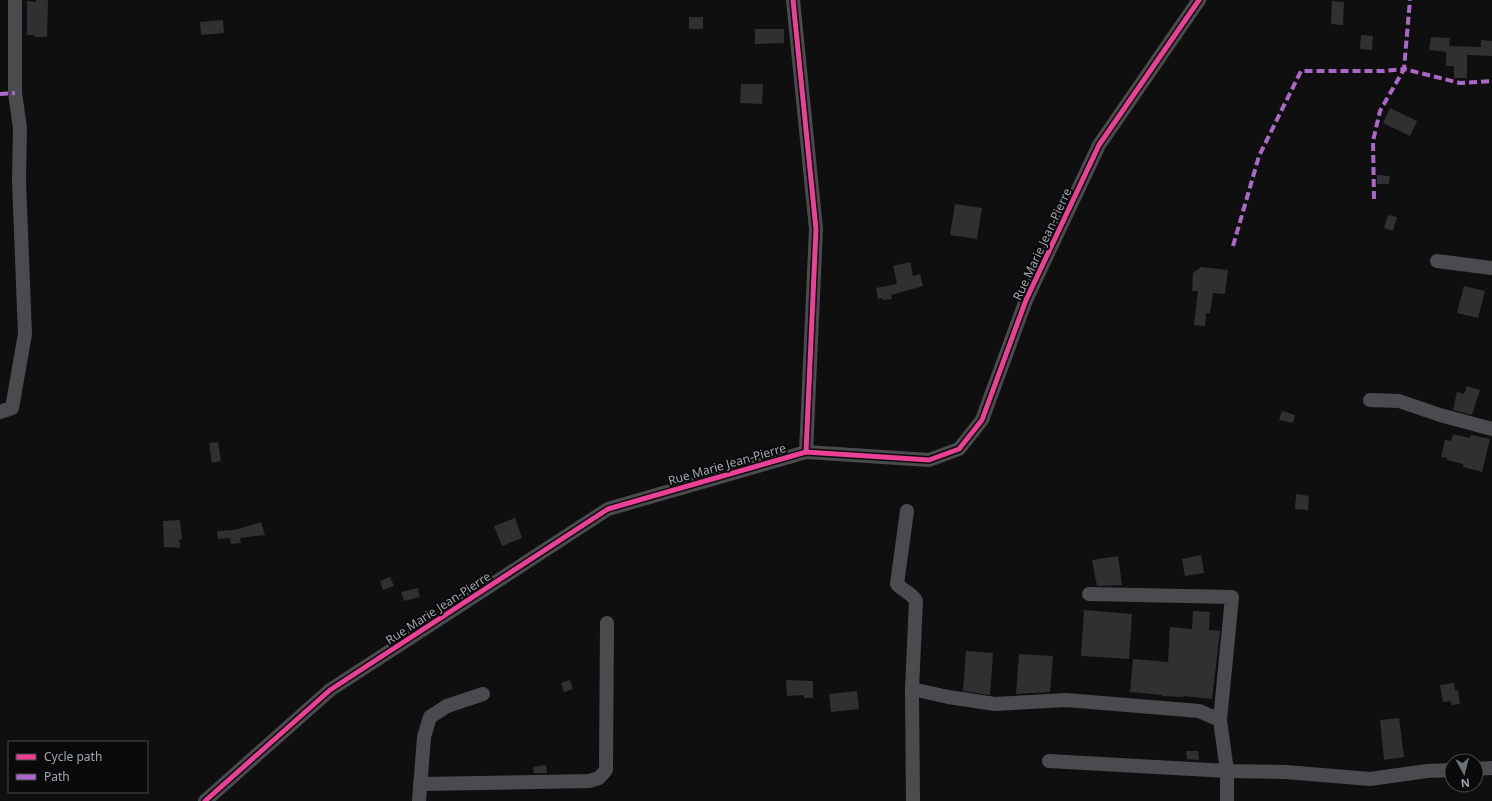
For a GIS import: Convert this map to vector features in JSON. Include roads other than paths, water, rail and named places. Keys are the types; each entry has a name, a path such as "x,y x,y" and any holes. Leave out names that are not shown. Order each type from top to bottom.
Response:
{"street":[{"path":"0,412 12,408 25,334 19,181 20,128 15,93 15,0"},
{"path":"793,0 816,230 806,452"},
{"name":"Rue Marie Jean-Pierre","path":"205,801 330,690 608,509 806,452 929,460 958,449 982,420 1026,300 1100,145 1199,0"},
{"path":"1437,261 1492,268"},
{"path":"1370,400 1399,401 1440,416 1492,429"},
{"path":"908,510 897,584 900,588 914,596 916,601 912,689 913,801"},
{"path":"1089,594 1232,597 1220,720 1227,772 1227,801"},
{"path":"420,784 589,781 599,778 606,770 607,623"},
{"path":"912,689 995,704 1066,700 1199,711 1220,720"},
{"path":"419,801 424,737 430,717 447,706 482,694"},
{"path":"1049,761 1227,772 1286,772 1370,779 1427,771 1444,770"}]}
